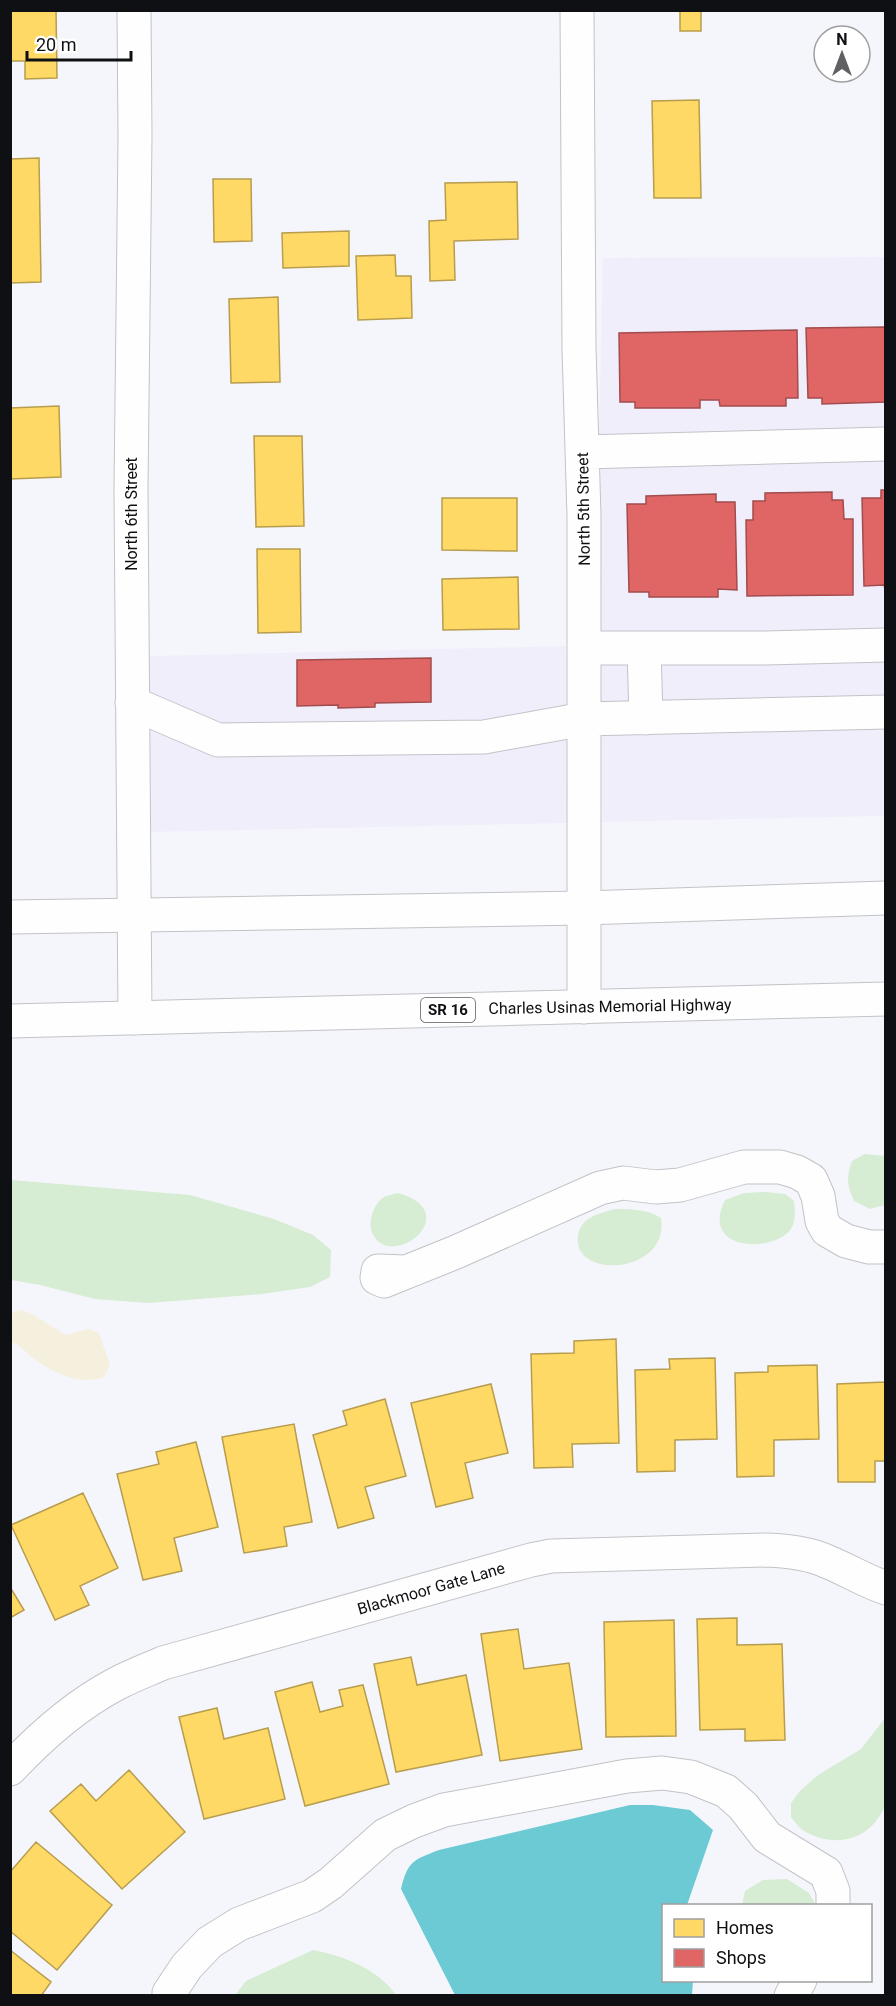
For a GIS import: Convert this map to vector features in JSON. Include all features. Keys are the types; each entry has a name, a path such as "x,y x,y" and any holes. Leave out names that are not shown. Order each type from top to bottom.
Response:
{"main road":[{"name":"North 6th Street","path":"134,10 135,137 130,490 135,1018"},
{"name":"North 5th Street","path":"577,10 584,648 584,1007"},
{"path":"582,452 885,444"},
{"path":"584,648 885,645"},
{"path":"644,648 646,718"},
{"path":"132,704 218,740 484,737 584,719 885,712"},
{"path":"10,917 584,908 885,898"},
{"name":"Charles Usinas Memorial Highway","path":"10,1022 885,999"},
{"path":"405,1272 456,1252 600,1188 623,1184 656,1187 680,1185 726,1171 760,1166 780,1167 798,1172 812,1180 818,1196 822,1221 827,1230 836,1236 846,1241 885,1247"},
{"name":"Blackmoor Gate Lane","path":"10,1769 67,1716 115,1685 163,1663 541,1558 789,1551 826,1560 869,1583 885,1588"},
{"path":"169,1993 188,1966 210,1942 239,1924 312,1896 385,1835 395,1830 444,1810 627,1776 662,1773 691,1777 726,1791 743,1806 767,1837 826,1873 833,1891 833,1904"},
{"path":"791,1995 800,1982"}],"shaded area":[{"path":"885,257 885,816 602,822 599,428 603,258"},
{"path":"566,646 567,823 151,832 149,656"}],"green space":[{"path":"865,1154 885,1156 885,1205 870,1209 854,1201 848,1181 852,1161"},
{"path":"11,1180 190,1195 274,1219 313,1235 331,1250 330,1277 310,1287 262,1294 148,1303 95,1299 11,1280"},
{"path":"398,1193 417,1202 426,1213 425,1224 418,1235 408,1243 395,1246 383,1244 371,1230 372,1214 380,1200"},
{"path":"744,1193 785,1194 794,1201 795,1212 791,1229 782,1237 770,1242 742,1243 730,1238 722,1230 720,1217 725,1200"},
{"path":"615,1209 645,1211 661,1218 660,1237 651,1251 637,1260 621,1265 604,1265 590,1260 580,1251 579,1230 591,1217"},
{"path":"885,1718 886,1803 880,1815 863,1833 852,1838 829,1840 802,1830 791,1817 791,1803 800,1791 818,1775 861,1749"},
{"path":"787,1879 809,1893 815,1904 742,1904 745,1891 763,1880"},
{"path":"313,1950 359,1965 380,1978 396,1995 235,1995 246,1981"}],"sand":[{"path":"22,1310 66,1335 88,1329 99,1333 110,1365 104,1377 86,1380 58,1373 11,1342 11,1313"}],"water":[{"path":"630,1805 653,1805 690,1810 713,1830 687,1904 662,1904 662,1982 693,1982 692,1995 455,1995 401,1889 409,1867 417,1859 439,1850"}],"building: Homes":[{"path":"10,10 56,10 57,78 25,79 25,61 10,61"},
{"path":"680,10 701,10 701,31 680,31"},
{"path":"699,100 701,198 654,198 652,101"},
{"path":"39,158 41,282 10,283 10,159"},
{"path":"213,179 251,179 252,241 214,242"},
{"path":"517,182 518,239 454,241 455,280 430,281 429,221 446,220 445,183"},
{"path":"349,231 349,266 283,268 282,233"},
{"path":"395,255 396,276 411,276 412,318 358,320 356,256"},
{"path":"278,297 280,382 231,383 229,299"},
{"path":"59,406 61,477 10,479 10,408"},
{"path":"254,436 302,436 304,526 256,527"},
{"path":"442,498 517,498 517,551 442,550"},
{"path":"257,549 300,549 301,632 258,633"},
{"path":"518,577 519,629 443,630 442,579"},
{"path":"616,1339 619,1443 572,1444 573,1467 534,1468 531,1354 574,1353 574,1341"},
{"path":"715,1358 717,1439 675,1440 675,1471 637,1472 635,1370 670,1369 669,1359"},
{"path":"817,1365 819,1439 774,1440 774,1476 737,1477 735,1373 768,1372 768,1366"},
{"path":"885,1371 886,1461 875,1461 875,1482 838,1482 837,1384 885,1382"},
{"path":"491,1384 508,1453 465,1463 473,1498 436,1507 411,1403"},
{"path":"385,1399 406,1476 365,1487 374,1518 338,1528 313,1435 347,1425 343,1411"},
{"path":"294,1424 312,1522 284,1527 287,1546 244,1553 222,1437"},
{"path":"196,1442 218,1527 174,1538 182,1571 143,1580 117,1474 159,1464 156,1452"},
{"path":"83,1493 118,1568 80,1586 89,1605 55,1620 11,1525"},
{"path":"10,1587 24,1610 10,1618"},
{"path":"737,1618 737,1645 782,1644 785,1740 745,1741 745,1729 700,1730 697,1619"},
{"path":"674,1620 676,1736 606,1737 604,1622"},
{"path":"518,1629 524,1669 569,1663 582,1749 500,1761 481,1634"},
{"path":"411,1657 417,1685 466,1675 482,1755 396,1772 374,1664"},
{"path":"312,1682 320,1712 343,1706 339,1690 363,1685 389,1784 305,1806 275,1692"},
{"path":"217,1708 224,1739 268,1728 285,1799 204,1819 179,1717"},
{"path":"129,1770 185,1832 122,1889 50,1811 81,1784 96,1801"},
{"path":"36,1842 112,1905 57,1970 10,1931 10,1872"},
{"path":"10,1950 51,1982 41,1996 10,1996"}],"building: Shops":[{"path":"886,327 886,402 822,404 822,398 808,398 806,328"},
{"path":"797,330 798,398 786,398 786,406 720,406 719,400 700,400 700,408 635,408 635,402 620,402 619,333"},
{"path":"881,490 886,490 886,593 884,585 864,586 862,498 881,498"},
{"path":"832,492 832,500 843,500 844,519 853,519 853,595 747,596 746,520 753,520 753,501 765,501 765,493"},
{"path":"716,494 716,502 735,502 737,590 718,589 718,597 649,597 649,592 629,592 627,504 646,504 646,496"},
{"path":"431,658 431,702 375,703 375,707 297,706 297,660"}]}
